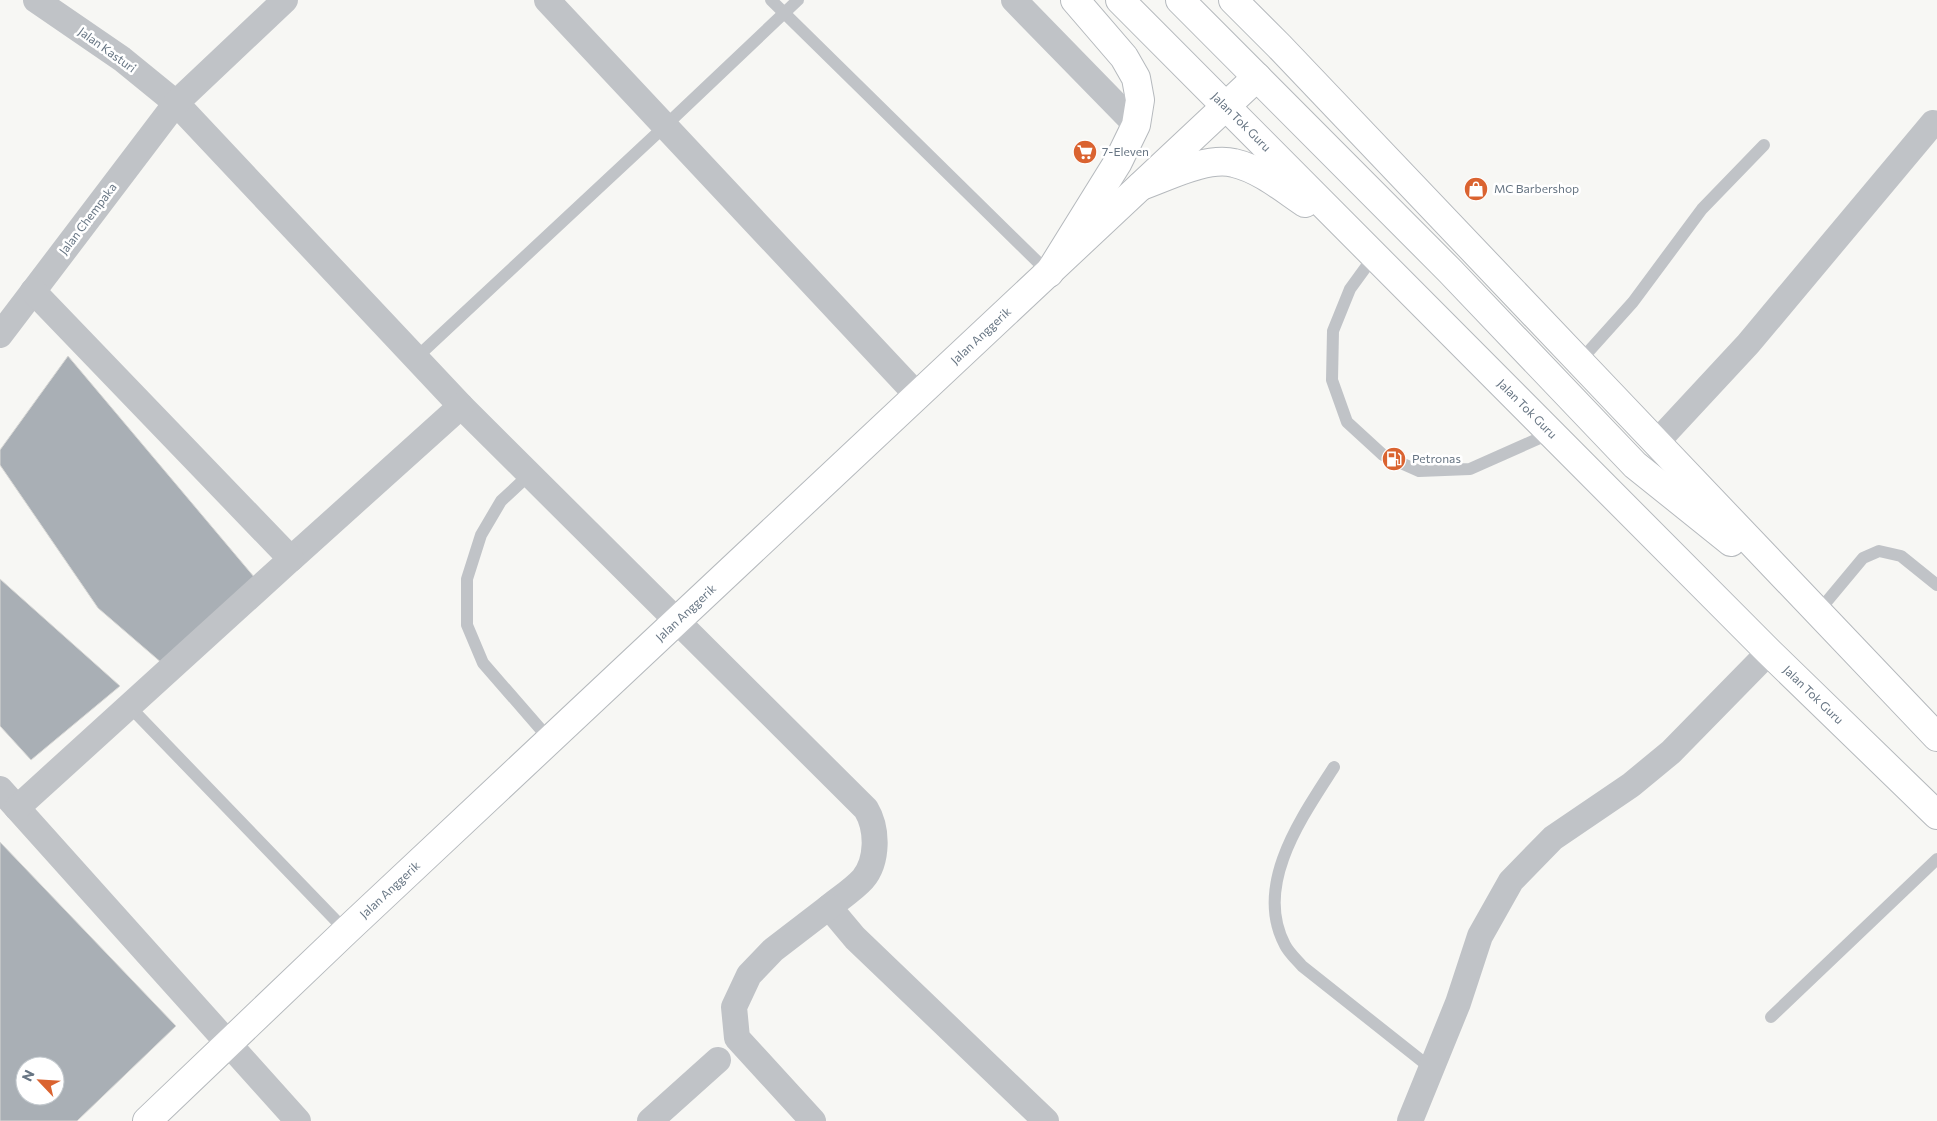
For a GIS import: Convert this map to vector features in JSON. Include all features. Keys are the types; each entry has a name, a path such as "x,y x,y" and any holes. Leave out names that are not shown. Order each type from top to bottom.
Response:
{"main road":[{"path":"1049,273 1118,162 1136,125 1140,100 1136,78 1124,58 1075,0"},
{"name":"Jalan Tok Guru","path":"1120,0 1769,652 1937,815"},
{"path":"1180,0 1450,271 1635,465 1818,612"},
{"path":"1233,0 1580,360 1656,443 1937,737"},
{"name":"Jalan Anggerik","path":"147,1121 346,931 1257,77"},
{"path":"1141,186 1198,165 1217,161 1234,163 1258,173 1349,230"}],"street":[{"name":"Jalan Kasturi","path":"36,0 122,59 176,103 417,357 461,406 866,809 874,830 874,851 869,870 862,880 830,908 773,950 749,975 734,1007 737,1038 813,1121"},
{"name":"Jalan Chempaka","path":"0,335 176,103 285,0"},
{"path":"547,0 918,396"},
{"path":"1014,0 1136,125"},
{"path":"1656,443 1748,344 1933,123"},
{"path":"33,291 292,559"},
{"path":"298,1121 8,798 130,707 461,406"},
{"path":"1410,1121 1458,1002 1480,936 1512,881 1553,838 1631,785 1671,752 1769,652"},
{"path":"830,908 854,938 1046,1121"},
{"path":"650,1121 718,1060"}],"lane":[{"path":"771,0 1049,273"},
{"path":"417,357 798,0"},
{"path":"1580,360 1633,302 1702,209 1764,146"},
{"path":"1374,256 1350,289 1333,331 1332,380 1347,422 1383,455 1418,471 1470,469 1551,433"},
{"path":"530,474 502,501 481,535 467,579 467,625 483,663 550,740"},
{"path":"1818,612 1863,558 1879,551 1901,556 1937,584"},
{"path":"130,707 346,931"},
{"path":"1334,767 1308,808 1289,844 1276,881 1276,918 1285,946 1302,966 1432,1069"},
{"path":"1771,1017 1937,859"}],"building":[{"path":"68,356 255,578 163,664 98,608 0,465 0,450"},
{"path":"0,579 120,686 31,760 0,726"},
{"path":"0,842 176,1026 77,1121 0,1121"}],"place":[{"name":"7-Eleven","path":"1085,152"},
{"name":"MC Barbershop","path":"1476,189"},
{"name":"Petronas","path":"1394,459"}]}
